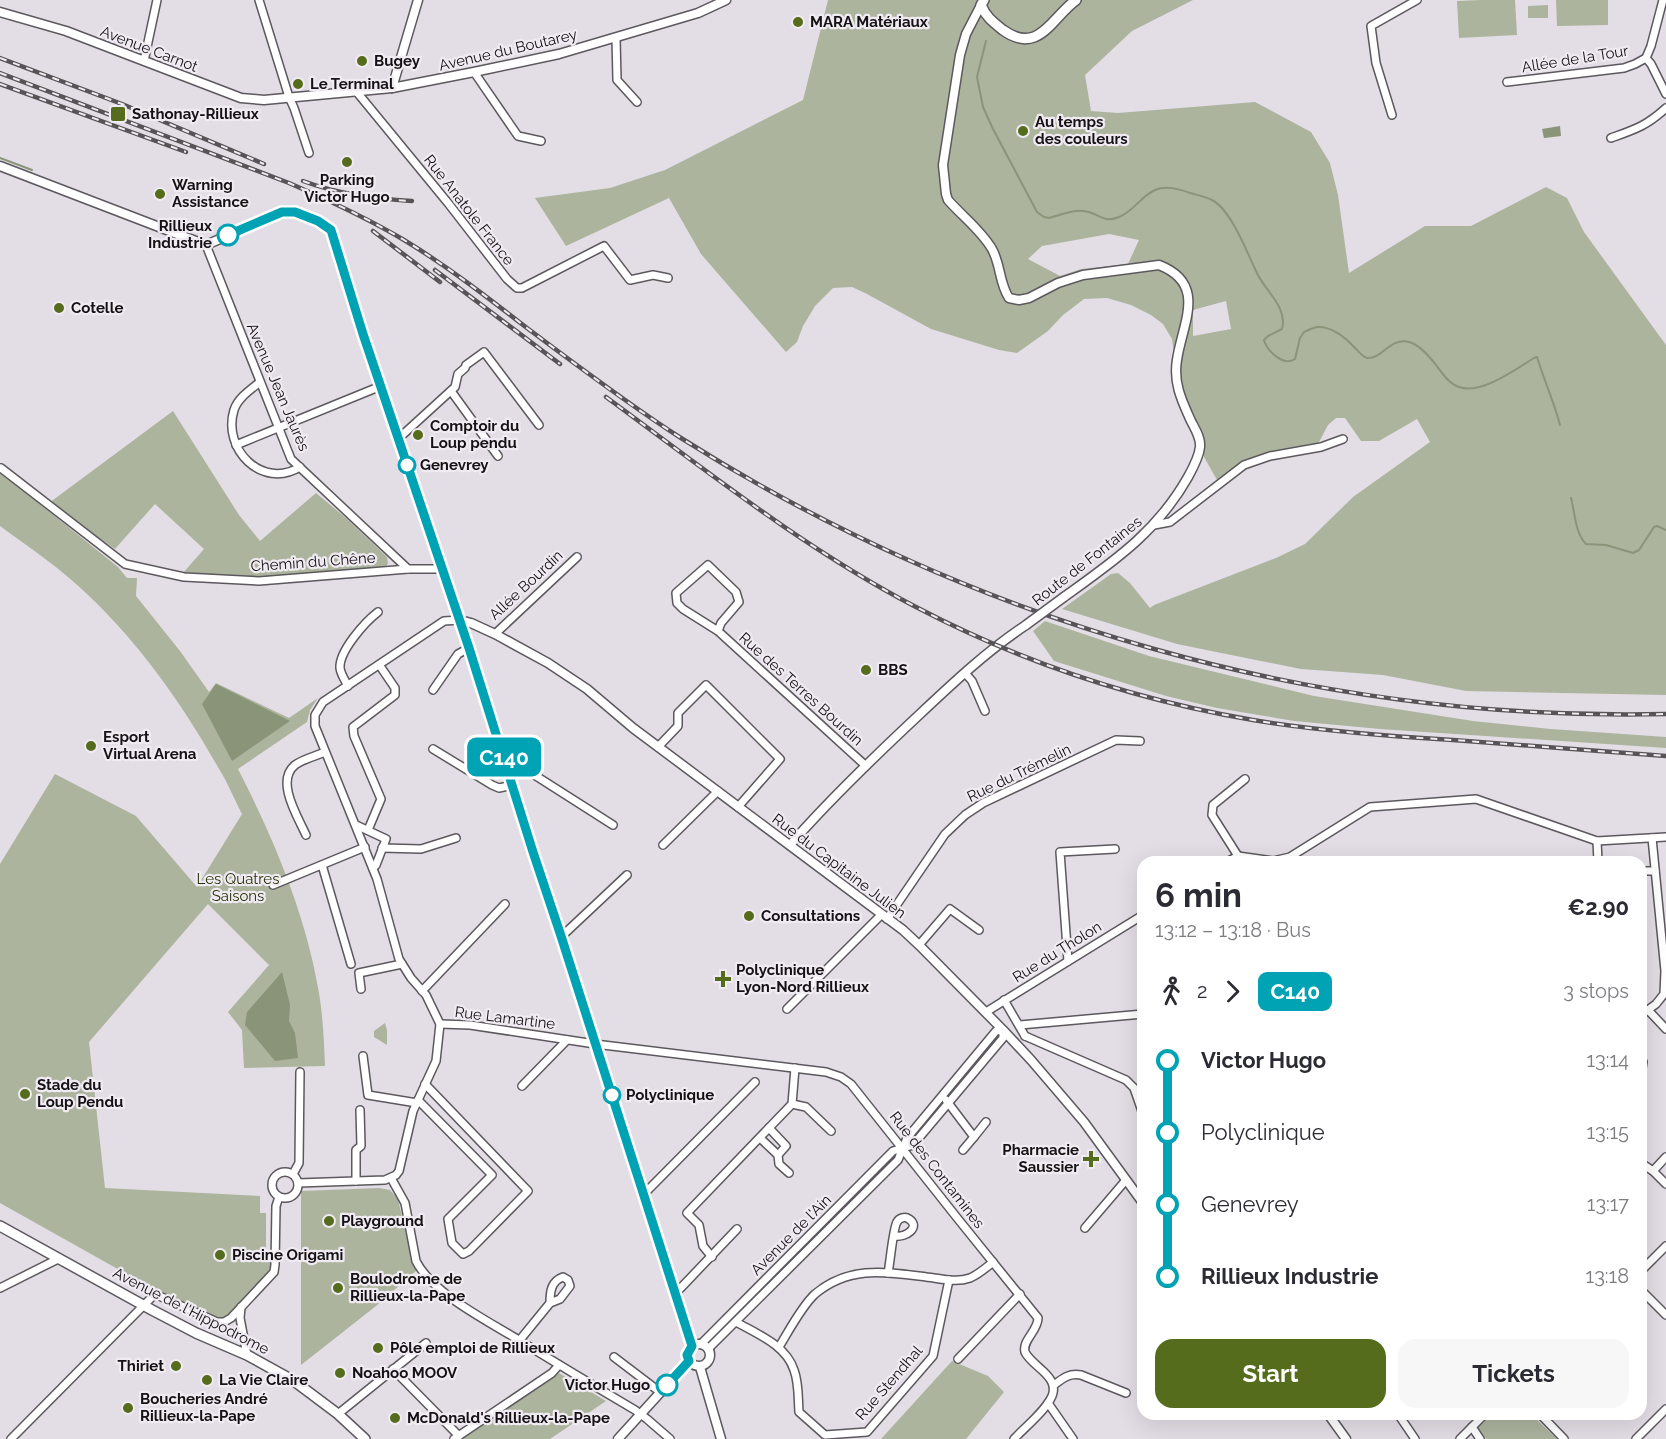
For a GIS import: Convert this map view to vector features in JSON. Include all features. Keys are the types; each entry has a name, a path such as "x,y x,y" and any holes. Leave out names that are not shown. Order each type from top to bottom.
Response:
{"main road":[{"path":"983,3 985,15 1008,33 1028,38 1046,32 1076,0"},
{"name":"Avenue de l'Hippodrome","path":"0,1226 58,1259 146,1303 196,1333 247,1355 294,1381 338,1414 362,1438"}],"street":[{"path":"144,61 157,0"},
{"path":"259,0 309,153"},
{"path":"392,88 418,0"},
{"name":"Avenue du Boutarey","path":"289,97 392,88 559,54 698,13 726,0"},
{"path":"1392,114 1376,63 1371,26 1417,0"},
{"path":"1663,0 1646,58 1666,94"},
{"name":"Route de Fontaines","path":"790,845 866,766 965,672 997,645 1106,567 1154,525 1169,508 1184,484 1197,460 1200,447 1198,436 1178,392 1176,380 1177,359 1189,306 1188,291 1181,279 1170,269 1160,265 1083,275 1058,283 1029,298 1019,300 1010,298 1004,290 999,265 992,249 948,200 943,165 960,56 966,34 983,3"},
{"name":"Avenue Carnot","path":"0,12 66,31 241,98 264,100 289,97"},
{"path":"616,38 617,80 637,102"},
{"name":"Allée de la Tour","path":"1507,82 1624,68 1646,58"},
{"path":"474,72 518,136 541,141"},
{"name":"Rue Anatole France","path":"356,91 507,279 517,288 522,288 604,246 630,280 653,275 668,278"},
{"path":"1611,138 1641,127 1666,108"},
{"path":"0,166 206,245 282,212 295,212 318,221 331,230 398,439 460,620 675,1294 710,1359 700,1367 689,1361 687,1355 701,1346"},
{"name":"Avenue Jean Jaurès","path":"206,245 291,459 408,569"},
{"path":"398,439 455,387 458,374 484,352 539,424"},
{"path":"260,382 244,395 234,409 232,428 240,453 267,473 284,474 300,467"},
{"path":"236,444 381,386"},
{"path":"451,391 498,456"},
{"path":"1154,525 1170,522 1244,465 1270,456 1321,447 1344,439"},
{"name":"Chemin du Chêne","path":"1,468 125,564 184,577 259,581 408,569"},
{"name":"Allée Bourdin","path":"495,634 577,557"},
{"name":"Rue des Terres Bourdin","path":"718,631 721,623 739,602 736,592 708,565 676,593 678,603 683,609 718,631 866,766"},
{"path":"408,569 442,569"},
{"path":"348,686 340,671 341,660 356,633 378,612"},
{"path":"298,1183 385,1180 399,1171 412,1113 436,1061 440,1024 426,994 411,978 399,959 377,879 315,726 315,715 323,702 444,621 460,620"},
{"name":"Rue du Capitaine Julien","path":"460,620 495,634 548,663 587,690 658,747 919,945 1019,1047 1084,1122 1137,1195"},
{"path":"433,690 458,654 469,648"},
{"path":"368,830 381,799 354,736 353,727 395,695 395,688 380,666"},
{"path":"965,672 972,681 985,711"},
{"path":"658,747 678,726 678,713 706,684 780,759 738,807"},
{"name":"Rue du Trémelin","path":"787,1009 884,917 945,834 965,814 983,803 1116,740 1140,741"},
{"path":"433,749 492,785 499,788 513,785"},
{"path":"306,835 289,795 286,782 288,773 296,765 325,752"},
{"path":"503,755 613,825"},
{"path":"1238,856 1212,815 1213,805 1245,779"},
{"path":"663,845 718,791"},
{"path":"1292,856 1370,807 1476,799 1597,841 1666,837"},
{"path":"356,825 386,839 373,868"},
{"path":"382,848 421,849 456,838"},
{"path":"1647,1011 1664,994 1666,970 1652,838"},
{"path":"1597,841 1598,856"},
{"path":"273,885 365,847"},
{"path":"1068,961 1060,852 1115,849"},
{"path":"322,865 351,964"},
{"path":"1647,871 1655,871"},
{"path":"561,936 627,875"},
{"path":"422,991 505,903"},
{"path":"919,945 950,909 979,930"},
{"name":"Rue du Tholon","path":"986,1012 1137,919"},
{"path":"360,989 359,973 402,964"},
{"path":"1004,1000 1025,1036 1126,1080 1134,1088 1137,1097"},
{"path":"1020,1025 1137,1015"},
{"path":"1647,1015 1666,1029"},
{"name":"Rue Lamartine","path":"440,1024 470,1025 596,1044"},
{"path":"903,1148 914,1145 1003,1038 1003,1030"},
{"name":"Avenue de l'Ain","path":"701,1346 736,1322 898,1160 907,1138 996,1031 1003,1030"},
{"path":"1019,1047 1025,1036"},
{"name":"Rue Lamartine","path":"522,1086 567,1040"},
{"name":"Rue des Contamines","path":"596,1044 826,1072 841,1077 851,1084 1038,1318 1036,1329 1026,1342 1026,1354 1054,1385"},
{"path":"363,1056 368,1095 417,1102 492,1176"},
{"path":"712,1257 703,1246 699,1225 687,1213 792,1104 795,1068"},
{"path":"293,1174 299,1163 300,1072"},
{"path":"644,1194 755,1082"},
{"path":"425,1084 503,1165 528,1191 469,1251 463,1254 452,1243 448,1219 503,1165"},
{"path":"943,1096 974,1137"},
{"path":"792,1104 806,1107 831,1131"},
{"path":"356,1181 356,1150 361,1146 360,1110"},
{"path":"963,1150 986,1122"},
{"path":"769,1128 786,1146 778,1155"},
{"path":"760,1138 778,1155 779,1164 789,1173"},
{"name":"Avenue de l'Ain","path":"701,1346 893,1151 903,1148"},
{"path":"1653,1171 1666,1157"},
{"path":"1647,1167 1666,1184"},
{"path":"283,1171 293,1174 298,1183 296,1193 286,1198 279,1197 272,1188 273,1179 283,1171"},
{"path":"391,1178 405,1203 416,1261 425,1275 465,1307 640,1414 670,1439"},
{"path":"1084,1228 1126,1180"},
{"path":"11,1439 153,1296 157,1295 217,1322 224,1322 231,1318 274,1272 276,1206 279,1197"},
{"path":"675,1294 737,1229"},
{"path":"888,1273 894,1236"},
{"path":"1647,1264 1666,1246"},
{"path":"0,1288 58,1259"},
{"path":"736,1322 778,1347 816,1294 850,1275 867,1272 950,1280 965,1279 972,1277 993,1262"},
{"name":"Rue Stendhal","path":"778,1347 785,1353 794,1370 799,1412 825,1435 867,1432 933,1356 950,1280"},
{"path":"958,1359 1020,1294"},
{"path":"1647,1296 1666,1315"},
{"path":"519,1341 550,1303"},
{"path":"241,1307 240,1318 247,1355"},
{"path":"338,1414 426,1343"},
{"path":"614,1357 660,1392"},
{"path":"618,1439 689,1361"},
{"path":"393,1370 456,1437 552,1373 559,1365"},
{"path":"700,1367 721,1439"},
{"path":"1014,1439 1048,1403 1054,1385 1067,1375 1073,1374 1126,1393"},
{"path":"1048,1403 1073,1439"},
{"path":"1636,1439 1666,1409"},
{"path":"1332,1420 1346,1439"},
{"path":"1402,1420 1415,1439"},
{"path":"1460,1439 1479,1420"},
{"path":"1546,1420 1564,1439"},
{"path":"1472,1427 1480,1439"}],"green space":[{"path":"828,0 1193,0 1132,31 1085,75 1091,111 1118,113 1255,102 1311,132 1330,163 1338,195 1349,273 1425,226 1471,226 1546,187 1567,198 1584,232 1666,345 1666,695 1466,691 1383,675 1301,669 1177,644 1062,609 1111,574 1118,573 1130,583 1150,608 1276,558 1305,544 1353,497 1430,442 1417,419 1379,441 1361,441 1345,418 1336,418 1328,425 1318,444 1276,453 1217,480 1204,457 1177,375 1172,339 1163,324 1131,305 1107,298 1084,299 1063,315 1048,331 1017,353 999,350 931,329 852,287 833,288 815,306 797,342 786,352 701,254 669,198 566,246 535,198 610,188 665,170 803,100","holes":["1109,234 1139,240 1128,264 1081,269 1060,276 1028,259 1042,246","1226,301 1231,329 1193,336 1193,310"]},
{"path":"1515,0 1517,35 1459,38 1457,1"},
{"path":"1556,0 1608,0 1608,25 1557,26"},
{"path":"1548,5 1548,18 1528,18 1528,6"},
{"path":"173,411 239,515 260,541 316,493 387,557 386,567 270,577 183,573 204,549 155,504 115,549 49,503"},
{"name":"Les Quatres Saisons","path":"0,472 118,567 127,578 137,578 136,596 209,692 216,683 289,718 318,698 310,710 307,722 238,769 276,850 306,935 320,1002 325,1066 244,1068 242,1030 228,1012 269,965 208,904 89,1042 105,1188 260,1196 260,1213 266,1213 266,1255 272,1256 271,1265 260,1282 226,1318 220,1319 148,1286 0,1203 0,864 55,774 136,816 197,887 242,814 222,774 191,722 143,654 77,585 45,558 0,526"},
{"path":"1045,621 1149,656 1314,696 1473,721 1666,737 1666,748 1380,729 1294,721 1217,708 1166,696 1054,661 1033,631"},
{"path":"385,1023 387,1045 374,1037 374,1031"},
{"path":"379,1188 390,1190 398,1199 411,1256 417,1270 376,1306 301,1365 301,1191"},
{"path":"952,1361 988,1376 1004,1392 966,1439 881,1439"},
{"path":"559,1373 606,1401 550,1439 462,1439"},
{"path":"1487,1420 1537,1420 1557,1439 1486,1439 1478,1428"}],"shaded area":[{"path":"1560,126 1561,136 1544,138 1542,129"},
{"path":"216,684 290,721 232,761 202,704"},
{"path":"282,972 290,1005 289,1021 295,1033 298,1058 275,1061 245,1025 247,1012"}],"waterway":[{"path":"986,41 977,77 983,107 1037,212 1044,217 1049,218 1080,211 1113,219 1129,212 1145,196 1164,188 1177,189 1210,199 1219,205 1232,222 1261,280 1279,306 1283,321 1282,329 1264,340 1276,357 1286,361 1295,359 1300,338 1304,332 1323,327 1339,334 1367,358 1377,356 1391,345 1402,341 1413,343 1421,348 1446,378 1459,387 1468,389 1498,380 1537,357 1560,425"},
{"path":"0,158 32,170"},
{"path":"1571,498 1577,529 1586,544 1606,545 1633,553 1639,550 1654,527 1666,530"}],"railway":[{"path":"0,58 122,104 264,164"},
{"path":"0,73 289,183 376,224 451,271 642,412 681,438 793,504 910,561 1030,609 1153,649 1279,679 1407,700 1536,712 1666,714"},
{"path":"0,84 186,152"},
{"path":"303,181 357,195 412,201"},
{"path":"373,231 440,282"},
{"path":"435,270 560,364"},
{"path":"606,397 757,508 875,584 956,627 1080,677 1166,702 1278,724 1378,735 1666,756"}],"bus line":[{"name":"C140","path":"228,235 282,212 295,212 326,225 331,230 363,334 469,648 692,1346 687,1355 689,1361 667,1385"}],"place":[{"name":"MARA Matériaux","path":"798,22"},
{"name":"Bugey","path":"362,61"},
{"name":"Le Terminal","path":"298,84"},
{"name":"Sathonay-Rillieux","path":"118,114"},
{"name":"Au temps des couleurs","path":"1023,131"},
{"name":"Parking Victor Hugo","path":"347,162"},
{"name":"Warning Assistance","path":"160,194"},
{"name":"Rillieux Industrie","path":"228,235"},
{"name":"Cotelle","path":"59,308"},
{"name":"Comptoir du Loup pendu","path":"418,435"},
{"name":"Genevrey","path":"407,465"},
{"name":"BBS","path":"866,670"},
{"name":"Esport Virtual Arena","path":"91,746"},
{"name":"Consultations","path":"749,916"},
{"name":"Polyclinique Lyon-Nord Rillieux","path":"723,979"},
{"name":"Stade du Loup Pendu","path":"25,1094"},
{"name":"Polyclinique","path":"612,1095"},
{"name":"Pharmacie Saussier","path":"1091,1159"},
{"name":"Playground","path":"329,1221"},
{"name":"Piscine Origami","path":"220,1255"},
{"name":"Boulodrome de Rillieux-la-Pape","path":"338,1288"},
{"name":"Pôle emploi de Rillieux","path":"378,1348"},
{"name":"Thiriet","path":"176,1366"},
{"name":"Noahoo MOOV","path":"340,1373"},
{"name":"La Vie Claire","path":"207,1380"},
{"name":"Victor Hugo","path":"667,1385"},
{"name":"Boucheries André Rillieux-la-Pape","path":"128,1408"},
{"name":"McDonald's Rillieux-la-Pape","path":"395,1418"}]}
